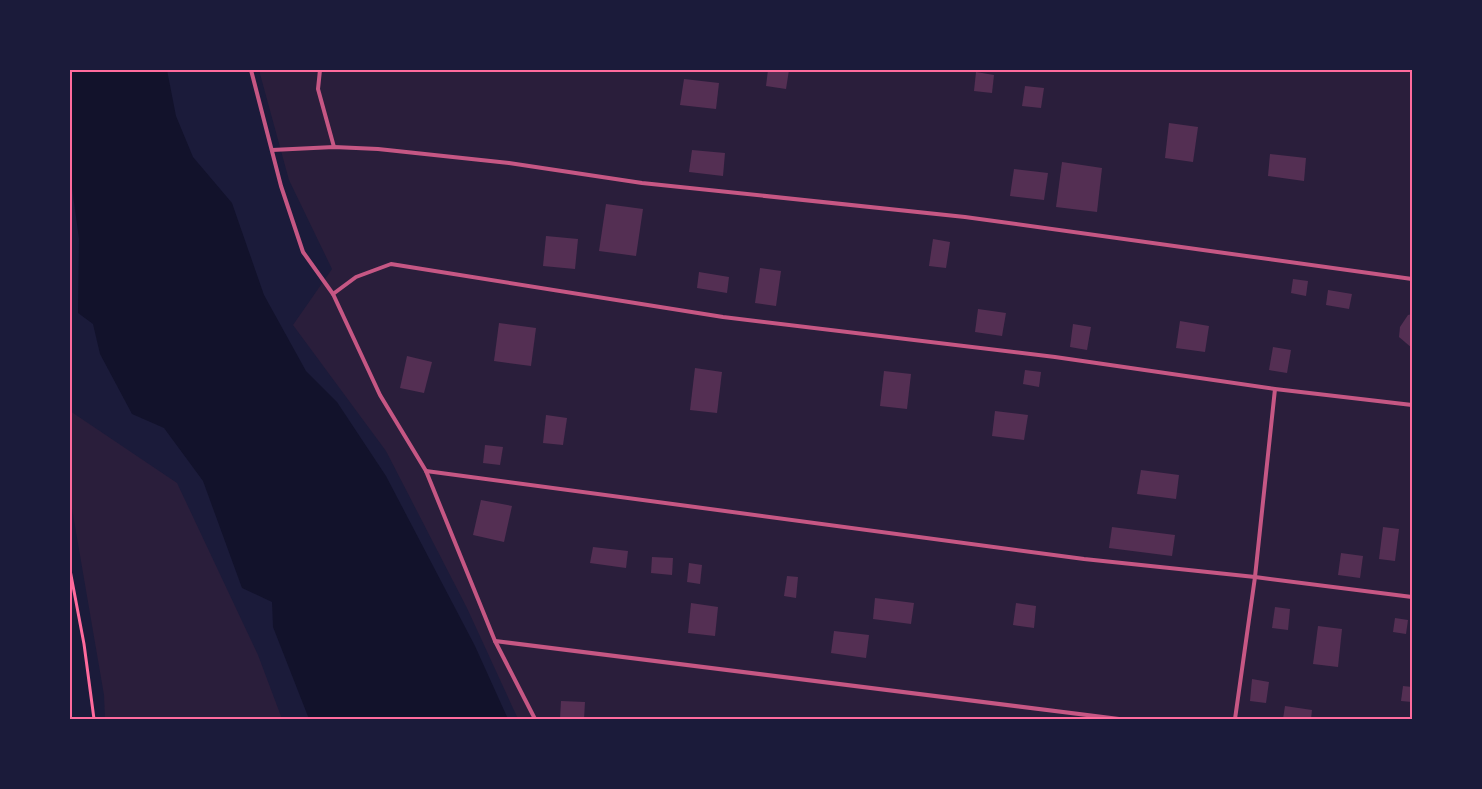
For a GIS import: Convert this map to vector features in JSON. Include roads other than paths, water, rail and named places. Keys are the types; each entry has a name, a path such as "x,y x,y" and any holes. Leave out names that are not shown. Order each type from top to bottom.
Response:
{"lane":[{"path":"251,70 272,150 303,252 333,294 380,395 426,471 495,641 535,719"},
{"path":"320,70 318,89 334,147"},
{"path":"272,150 334,147 378,149 509,163 642,183 965,217 1412,279"},
{"path":"333,294 356,277 391,264 723,317 1055,357 1275,389 1412,405"},
{"path":"1235,719 1255,577 1275,389"},
{"path":"426,471 1084,559 1255,577 1412,597"},
{"path":"495,641 1119,719"}]}
